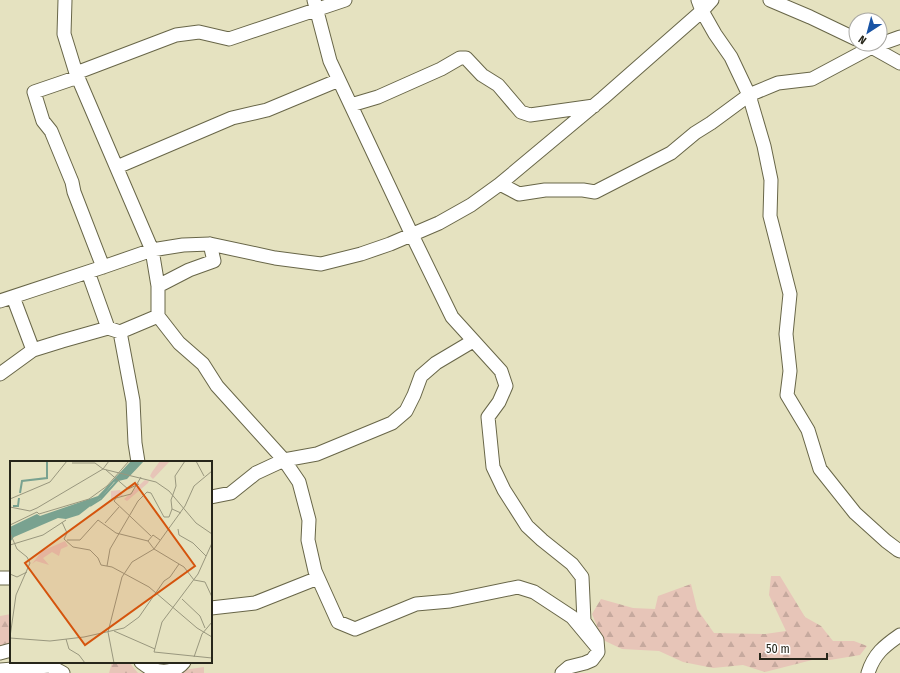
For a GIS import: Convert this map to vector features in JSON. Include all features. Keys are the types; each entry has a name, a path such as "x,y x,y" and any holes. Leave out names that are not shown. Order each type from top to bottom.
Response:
{"street":[{"path":"65,0 64,34 77,75 152,250 158,286 158,316 179,343 203,364 217,386 284,460 299,482 308,520 308,540 315,571 338,622 355,629 416,604 450,601 518,587 534,592 572,617 598,646"},
{"path":"103,268 74,192 72,182 52,131 43,121 34,92 176,35 199,32 229,39 315,5 345,0"},
{"path":"0,301 103,268 152,250 183,245 210,244 275,258 321,264 361,254 412,235 439,223 471,205 500,184 594,106 700,6 712,0"},
{"path":"770,0 848,35"},
{"path":"315,5 330,61 452,317 501,371 506,386 499,402 488,417 493,467 504,490 527,526 572,564 582,577 584,621 597,640 598,652 592,660 569,667 562,673"},
{"path":"700,6 715,34 731,57 749,95 764,146 771,180 770,216 790,294 786,334 790,371 787,396 808,430 820,469 855,513 886,541 900,551"},
{"path":"888,40 900,37"},
{"path":"500,184 519,194 545,190 584,190 595,192 671,153 695,133 749,95 778,83 812,79 858,52"},
{"path":"882,52 900,62"},
{"path":"351,105 378,97 441,69 460,58 466,58 482,75 498,85 521,112 530,115 594,106"},
{"path":"117,167 232,118 267,110 339,80"},
{"path":"158,286 189,270 214,261 210,244"},
{"path":"88,272 114,330 133,401 135,443 138,461"},
{"path":"13,297 33,350"},
{"path":"0,374 33,350 62,340 114,330 158,316"},
{"path":"212,497 231,493 256,473 284,460 317,454 392,423 406,411 421,376 436,363 473,341"},
{"path":"212,608 255,603 318,578"},
{"path":"868,673 876,656 883,647 900,635"},
{"path":"0,653 10,650"},
{"path":"142,663 151,669 162,672 172,671 180,667 183,663"},
{"path":"0,670 50,666 63,673"}],"green space":[{"path":"771,576 780,576 805,617 821,626 833,641 854,641 867,646 860,655 830,660 816,659 765,672 743,665 713,668 683,662 659,651 622,649 603,640 592,614 601,599 633,608 655,609 658,596 691,584 697,609 714,633 765,634 786,631 769,595"},
{"path":"10,614 10,645 0,648 0,616"},
{"path":"112,663 130,663 138,673 109,673"},
{"path":"204,667 204,673 180,673 183,670"}]}
